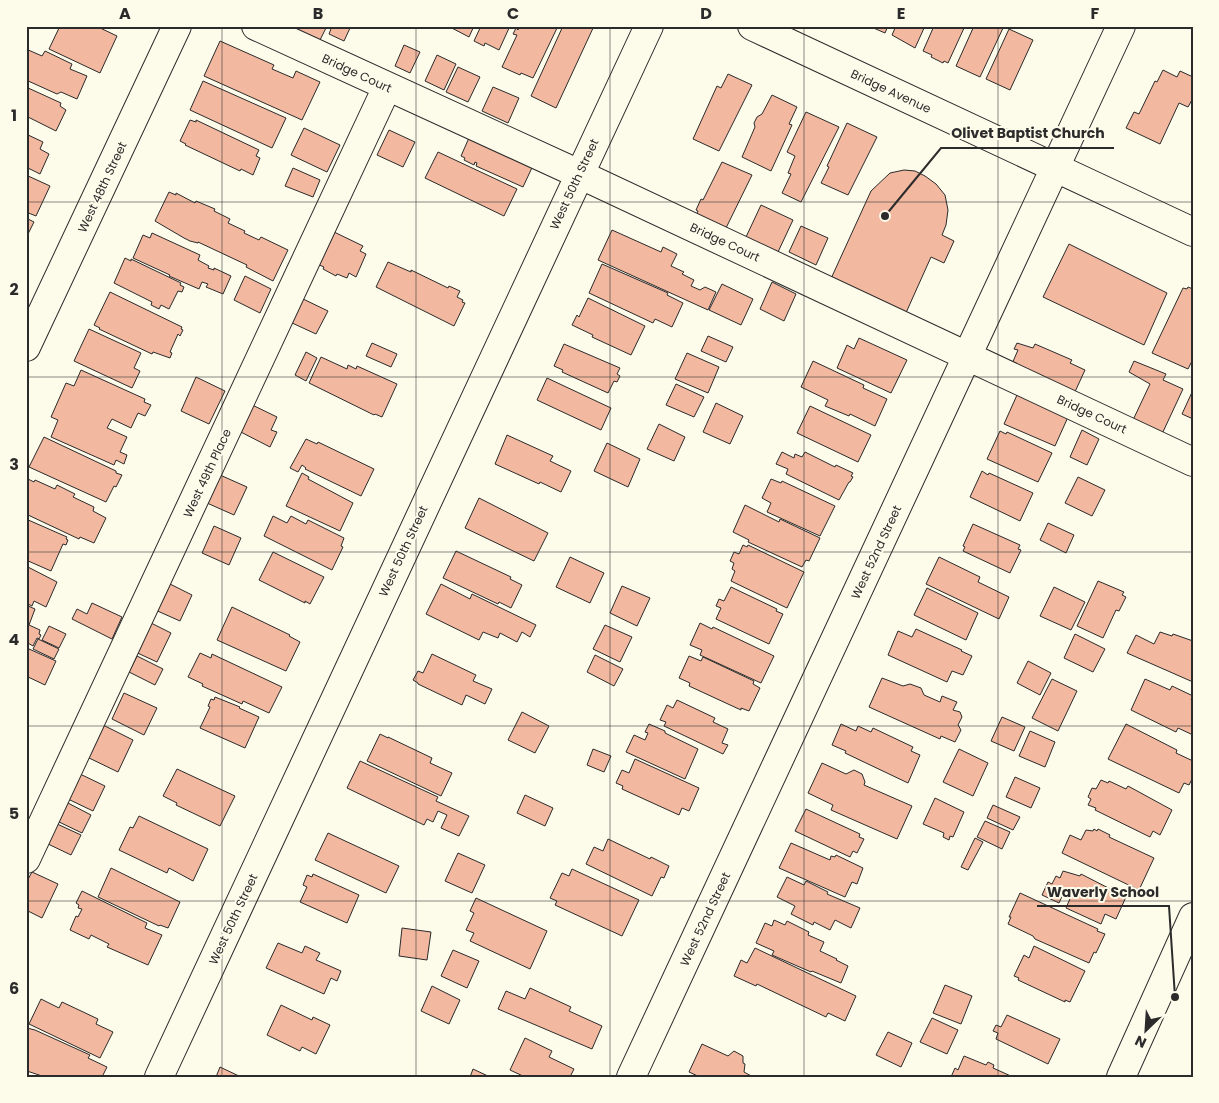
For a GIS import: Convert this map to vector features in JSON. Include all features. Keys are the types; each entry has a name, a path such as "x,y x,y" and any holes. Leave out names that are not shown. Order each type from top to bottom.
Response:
{"street":[{"name":"West 48th Street","path":"26,347 177,26"},
{"name":"Bridge Court","path":"256,26 579,174 1193,462"},
{"name":"West 50th Street","path":"159,1077 648,26"},
{"name":"Bridge Avenue","path":"752,26 1193,232"},
{"name":"West 52nd Street","path":"631,1077 1121,26"},
{"name":"West 49th Place","path":"26,859 387,87"},
{"path":"1121,1077 1193,917"}],"building":[{"path":"60,26 96,26 117,36 100,73 49,49"},
{"path":"282,26 327,26 319,42"},
{"path":"332,26 351,26 344,41 329,34"},
{"path":"448,26 474,26 469,37"},
{"path":"481,26 510,26 499,50 485,43 484,46 474,41"},
{"path":"520,26 558,26 533,78 521,73 520,75 502,67 517,35 513,34 516,28 518,30"},
{"path":"563,26 594,26 556,108 531,96"},
{"path":"869,26 888,26 885,33"},
{"path":"896,26 925,26 915,48 892,35"},
{"path":"934,26 965,26 948,63 944,61 943,63 923,51"},
{"path":"974,26 1004,26 980,77 956,66"},
{"path":"1009,29 1033,40 1010,90 986,79"},
{"path":"220,41 274,65 272,69 293,78 296,71 320,82 302,120 204,76"},
{"path":"404,45 420,52 410,73 395,66"},
{"path":"26,49 42,56 45,51 72,64 70,69 87,76 77,99 61,92 57,94 26,80"},
{"path":"437,55 456,64 444,90 425,81"},
{"path":"458,67 480,77 468,102 446,92"},
{"path":"1163,70 1177,77 1180,71 1193,77 1193,98 1188,107 1179,103 1160,144 1126,128 1134,112 1139,114 1155,81 1157,82"},
{"path":"728,74 752,85 719,151 693,139 717,86 721,88"},
{"path":"203,81 286,118 272,148 190,110"},
{"path":"26,87 61,103 60,106 66,110 56,131 26,116"},
{"path":"493,87 519,98 508,123 482,111"},
{"path":"772,95 797,107 789,124 792,125 771,171 742,157 755,127 754,123 757,117 762,114"},
{"path":"806,112 839,127 801,202 782,193 791,174 788,173 795,156 787,152"},
{"path":"190,120 196,122 196,120 259,150 256,156 260,158 253,175 241,169 240,171 180,141"},
{"path":"847,123 877,137 848,195 821,183"},
{"path":"304,128 340,145 327,172 291,155"},
{"path":"389,130 415,142 403,167 377,155"},
{"path":"472,131 536,159 523,187 476,166 477,163 475,162 474,165 464,160 465,158 461,156"},
{"path":"26,134 43,142 40,149 49,154 40,174 26,167"},
{"path":"438,152 517,189 504,216 425,178"},
{"path":"722,162 752,175 726,228 696,215 701,199 703,200"},
{"path":"293,168 320,180 313,197 285,186"},
{"path":"904,170 915,171 925,176 936,184 945,195 948,210 946,225 942,235 954,241 944,263 931,257 905,315 829,283 871,191 890,173"},
{"path":"26,175 50,186 36,216 26,212"},
{"path":"169,192 215,209 214,211 230,219 228,223 245,231 244,233 259,240 261,237 288,250 273,281 246,267 247,265 198,242 190,241 155,221"},
{"path":"761,205 793,220 778,252 746,237"},
{"path":"26,218 34,222 26,238"},
{"path":"801,226 828,238 816,265 789,252"},
{"path":"612,230 661,252 663,247 677,254 671,266 684,272 682,274 694,280 691,286 700,290 705,287 716,292 708,310 598,260"},
{"path":"332,231 363,246 360,251 366,254 356,277 349,273 347,278 337,274 336,276 317,264"},
{"path":"152,233 200,255 198,260 209,266 208,268 214,270 214,268 231,276 223,294 206,287 208,284 202,282 199,289 133,258 143,235 150,238"},
{"path":"1069,244 1167,293 1144,345 1043,297"},
{"path":"125,258 131,261 131,259 181,283 180,285 184,287 182,292 178,291 169,309 161,305 159,309 151,305 152,302 114,283"},
{"path":"388,262 411,272 411,270 448,288 449,286 460,291 457,297 465,303 454,326 376,287"},
{"path":"602,264 668,293 667,295 683,303 672,327 655,319 653,323 589,293"},
{"path":"245,276 271,289 260,313 234,300"},
{"path":"772,282 796,294 784,321 760,309"},
{"path":"722,284 753,299 741,325 709,310"},
{"path":"1188,287 1193,289 1193,359 1188,369 1152,353 1183,288 1187,289"},
{"path":"110,292 182,327 181,329 183,330 180,336 178,334 170,352 172,353 170,358 153,352 152,354 94,325"},
{"path":"301,298 328,311 316,334 290,322"},
{"path":"588,298 645,326 631,355 592,337 593,335 572,325 577,315 579,317"},
{"path":"89,329 141,353 134,368 140,371 132,388 74,361"},
{"path":"708,336 733,347 726,362 701,351"},
{"path":"859,338 907,360 891,393 837,368 847,345 854,349"},
{"path":"372,343 397,354 391,367 366,356"},
{"path":"1017,343 1033,348 1035,344 1072,360 1070,363 1085,370 1074,394 1011,366 1018,350 1014,349"},
{"path":"564,344 620,368 617,374 620,376 617,382 614,381 608,393 562,372 563,370 554,366"},
{"path":"306,352 317,358 306,381 295,375"},
{"path":"687,353 719,367 708,393 675,379"},
{"path":"321,357 347,369 348,365 356,369 357,366 397,384 382,417 374,415 309,383"},
{"path":"813,361 864,385 863,388 887,399 875,426 850,414 849,416 825,406 828,400 801,387"},
{"path":"1134,361 1166,374 1163,380 1183,389 1162,434 1133,420 1150,384 1129,372"},
{"path":"81,370 145,399 144,402 151,405 145,416 138,413 131,428 112,419 107,428 127,437 120,452 127,455 124,464 116,460 114,465 51,437 58,420 51,417 66,383 74,386"},
{"path":"196,377 225,391 209,424 181,411"},
{"path":"547,378 611,408 601,430 537,400"},
{"path":"676,384 704,397 694,417 666,405"},
{"path":"1193,390 1193,419 1182,414"},
{"path":"1017,395 1068,417 1055,446 1004,424"},
{"path":"244,401 277,417 271,430 277,432 270,447 231,427"},
{"path":"716,403 743,416 730,444 703,432"},
{"path":"810,406 871,435 858,462 797,433"},
{"path":"659,424 685,437 674,461 647,449"},
{"path":"1082,430 1099,439 1087,465 1070,457"},
{"path":"1000,431 1006,434 1007,432 1052,453 1038,482 987,459"},
{"path":"507,435 553,456 550,461 571,471 561,492 495,464"},
{"path":"44,437 122,475 106,502 29,467"},
{"path":"306,439 317,444 318,442 374,469 361,496 305,469 302,465 298,472 290,468"},
{"path":"607,443 640,459 628,487 594,471"},
{"path":"782,452 794,458 795,454 802,457 805,452 835,467 836,465 853,473 851,476 853,477 839,500 786,474 788,469 776,464"},
{"path":"982,471 1033,493 1020,521 970,497"},
{"path":"302,473 309,477 308,479 353,503 340,531 286,506"},
{"path":"220,475 247,487 234,515 207,503"},
{"path":"1078,477 1105,490 1092,516 1065,503"},
{"path":"28,479 55,489 57,485 75,494 73,497 94,507 93,511 106,518 94,543 80,537 79,539 26,514 26,484"},
{"path":"771,479 781,483 782,481 835,506 820,536 767,512 771,503 762,498"},
{"path":"479,498 548,533 534,561 465,528"},
{"path":"745,505 779,522 780,519 820,538 809,561 806,560 802,567 748,542 749,540 733,532"},
{"path":"273,516 287,523 291,516 306,524 308,520 344,538 341,546 343,547 332,570 264,536"},
{"path":"26,519 67,537 66,545 63,544 51,571 26,560"},
{"path":"1048,523 1074,535 1066,553 1040,540"},
{"path":"973,524 1020,545 1018,549 1021,550 1010,573 963,551 965,547 963,546"},
{"path":"214,526 241,538 229,565 202,553"},
{"path":"743,545 747,547 748,545 804,572 787,608 731,581 735,571 732,569 734,563 730,561 734,552 739,554"},
{"path":"456,551 511,577 510,579 522,585 511,608 499,602 498,604 443,578"},
{"path":"273,552 324,577 310,604 259,580"},
{"path":"570,557 604,573 590,603 556,587"},
{"path":"939,557 980,577 978,582 1009,597 999,619 926,584"},
{"path":"26,566 57,582 46,607 34,601 32,606 26,603"},
{"path":"1098,581 1124,592 1122,595 1126,597 1119,611 1116,610 1103,638 1077,626"},
{"path":"166,582 192,595 180,621 153,609"},
{"path":"441,584 470,599 472,594 536,625 530,637 522,632 517,642 500,633 498,638 483,632 479,640 426,614"},
{"path":"622,586 650,598 637,626 610,613"},
{"path":"731,587 777,609 776,611 783,614 769,644 716,619 721,608 716,606 719,599 724,601"},
{"path":"1054,587 1085,602 1071,630 1040,616"},
{"path":"927,588 978,613 966,640 914,615"},
{"path":"92,603 122,617 112,639 72,619 77,609 87,614"},
{"path":"26,605 35,609 29,625 40,630 39,634 41,635 33,646 26,642"},
{"path":"232,607 290,635 300,642 286,671 217,640"},
{"path":"145,620 171,633 157,662 131,650"},
{"path":"700,623 712,629 713,627 774,656 761,683 700,655 702,650 690,645"},
{"path":"605,625 632,637 620,662 593,649"},
{"path":"49,626 66,634 59,648 42,640"},
{"path":"916,629 972,656 963,675 952,671 947,682 888,655 898,631 912,637"},
{"path":"1160,632 1193,641 1193,682 1127,653 1136,635 1154,644"},
{"path":"1075,634 1105,649 1093,672 1064,658"},
{"path":"38,639 59,649 54,659 33,649"},
{"path":"29,649 56,661 45,685 26,676 26,655"},
{"path":"200,653 211,658 212,654 282,687 269,713 243,701 242,704 202,686 203,684 188,677"},
{"path":"432,654 476,675 473,681 492,689 485,704 466,695 462,705 413,680 418,671 423,673"},
{"path":"595,655 623,669 614,686 587,672"},
{"path":"137,656 163,669 155,685 129,672"},
{"path":"689,656 701,661 703,657 754,681 753,684 760,688 749,711 741,708 741,710 689,686 690,683 679,678"},
{"path":"1028,661 1051,673 1040,695 1017,683"},
{"path":"882,678 903,686 910,684 921,688 924,695 940,702 942,696 957,702 953,710 960,712 962,717 958,725 961,730 955,742 941,736 940,739 869,707"},
{"path":"1052,679 1077,691 1058,731 1032,718"},
{"path":"1145,679 1170,690 1172,686 1193,696 1191,700 1193,701 1193,735 1178,728 1176,732 1131,710"},
{"path":"124,693 157,708 144,735 112,719"},
{"path":"215,697 259,717 245,748 200,728 210,707 208,706 211,699 214,700"},
{"path":"677,700 715,718 713,722 728,729 722,743 728,745 723,754 664,726 666,722 660,720 667,705 673,708"},
{"path":"522,712 549,726 535,753 508,740"},
{"path":"1002,717 1025,727 1014,751 991,741"},
{"path":"649,724 698,749 685,779 626,752 634,735 645,740 648,733 645,732"},
{"path":"841,724 856,731 858,726 871,732 873,728 913,747 911,751 920,755 908,783 832,745"},
{"path":"1126,724 1177,750 1176,753 1193,761 1193,777 1189,785 1184,783 1179,793 1108,759"},
{"path":"103,725 133,740 118,772 87,757"},
{"path":"1030,731 1055,742 1045,767 1019,756"},
{"path":"380,734 432,758 430,763 452,773 441,796 367,761"},
{"path":"593,749 611,756 604,772 587,765"},
{"path":"959,749 988,763 973,796 943,782"},
{"path":"635,759 699,788 689,811 682,808 679,815 622,789 623,786 616,783 622,770 629,773"},
{"path":"360,761 438,797 436,801 469,816 459,836 441,828 447,815 438,811 433,822 427,819 424,825 347,788"},
{"path":"822,763 846,774 854,770 862,774 865,782 864,785 912,806 897,839 831,810 833,805 808,793"},
{"path":"177,769 235,796 220,826 176,805 177,803 163,796"},
{"path":"80,774 105,786 93,811 68,799"},
{"path":"1015,777 1040,788 1031,808 1006,797"},
{"path":"1101,780 1108,783 1109,781 1126,789 1128,786 1172,810 1160,835 1153,831 1150,837 1088,805 1091,799 1088,797 1092,788 1096,789"},
{"path":"525,795 553,808 545,826 517,813"},
{"path":"935,798 964,812 953,837 950,836 949,840 943,837 944,833 923,824"},
{"path":"66,802 91,815 82,833 57,821"},
{"path":"993,805 1020,817 1013,830 987,818"},
{"path":"806,809 860,834 859,837 864,839 857,853 853,851 850,857 795,831"},
{"path":"139,816 208,849 193,881 169,868 167,873 119,850 130,827 133,828"},
{"path":"985,821 1010,832 1002,849 977,837"},
{"path":"55,823 81,835 71,855 46,843"},
{"path":"1094,829 1097,831 1098,829 1110,835 1109,837 1154,858 1139,890 1062,853 1070,835 1081,840 1086,830 1093,831"},
{"path":"328,833 399,866 386,893 315,860"},
{"path":"975,838 983,842 968,870 961,867"},
{"path":"608,839 669,866 664,878 661,877 652,896 586,864 594,847 603,851"},
{"path":"791,843 830,860 831,856 835,857 836,855 863,868 857,884 852,882 845,897 779,868"},
{"path":"458,853 485,865 472,893 445,881"},
{"path":"111,868 180,902 168,928 159,926 98,897"},
{"path":"572,869 639,900 622,936 555,905 557,901 550,898 562,873 569,876"},
{"path":"1063,871 1080,876 1081,874 1126,897 1116,919 1105,914 1101,924 1066,908 1072,894 1065,890 1059,903 1042,895 1048,882 1052,884 1056,876 1060,878"},
{"path":"32,872 58,884 42,918 26,910 26,883"},
{"path":"313,874 359,895 347,923 300,902 307,887 303,885 307,875 312,877"},
{"path":"787,877 804,885 806,881 828,892 827,894 860,908 851,928 835,920 830,930 814,922 813,925 791,914 795,906 777,897"},
{"path":"82,891 147,923 145,928 162,935 148,965 107,947 109,944 91,935 89,939 70,930 76,916 78,917 82,909 78,908 79,905 76,903"},
{"path":"1020,893 1105,934 1089,963 1035,939 1033,936 1008,924 1011,917 1009,917"},
{"path":"476,898 547,931 530,969 470,941 474,933 466,930 474,913 470,911"},
{"path":"774,920 785,925 787,921 809,932 808,935 824,942 820,951 848,966 841,983 772,955 774,951 756,943 765,923 772,926"},
{"path":"402,928 431,932 427,960 399,956"},
{"path":"278,943 302,953 305,946 320,953 316,960 341,971 337,981 331,978 324,994 266,968"},
{"path":"1034,946 1085,971 1070,1002 1065,1000 1065,1002 1018,980 1019,978 1014,976 1024,955 1029,958"},
{"path":"755,948 856,996 845,1021 828,1013 826,1017 757,984 756,986 734,976 741,960 747,963"},
{"path":"453,950 479,961 467,988 441,976"},
{"path":"945,985 972,996 961,1024 933,1013"},
{"path":"432,986 460,1000 449,1024 421,1011"},
{"path":"530,988 571,1007 569,1011 602,1026 592,1049 498,1009 506,991 525,999"},
{"path":"41,999 59,1008 62,1002 98,1019 96,1024 113,1032 100,1058 29,1024"},
{"path":"281,1005 312,1020 313,1017 330,1025 316,1054 302,1047 300,1051 267,1035"},
{"path":"1007,1015 1060,1039 1048,1064 996,1039 998,1033 993,1031 996,1025 1001,1027"},
{"path":"932,1018 958,1030 947,1054 920,1042"},
{"path":"27,1028 90,1055 88,1058 107,1067 102,1077 45,1077 27,1071"},
{"path":"888,1032 912,1043 901,1067 876,1055"},
{"path":"525,1038 552,1051 549,1057 574,1069 570,1077 525,1077 510,1070"},
{"path":"702,1044 728,1056 734,1051 743,1056 744,1072 753,1077 700,1077 689,1072"},
{"path":"964,1056 986,1065 988,1062 994,1065 993,1068 1013,1077 951,1077 955,1068 958,1070"},
{"path":"220,1067 241,1077 216,1077"},
{"path":"473,1069 490,1077 470,1077"}],"place":[{"name":"Olivet Baptist Church","path":"885,216"},
{"name":"Waverly School","path":"1175,997"}]}
